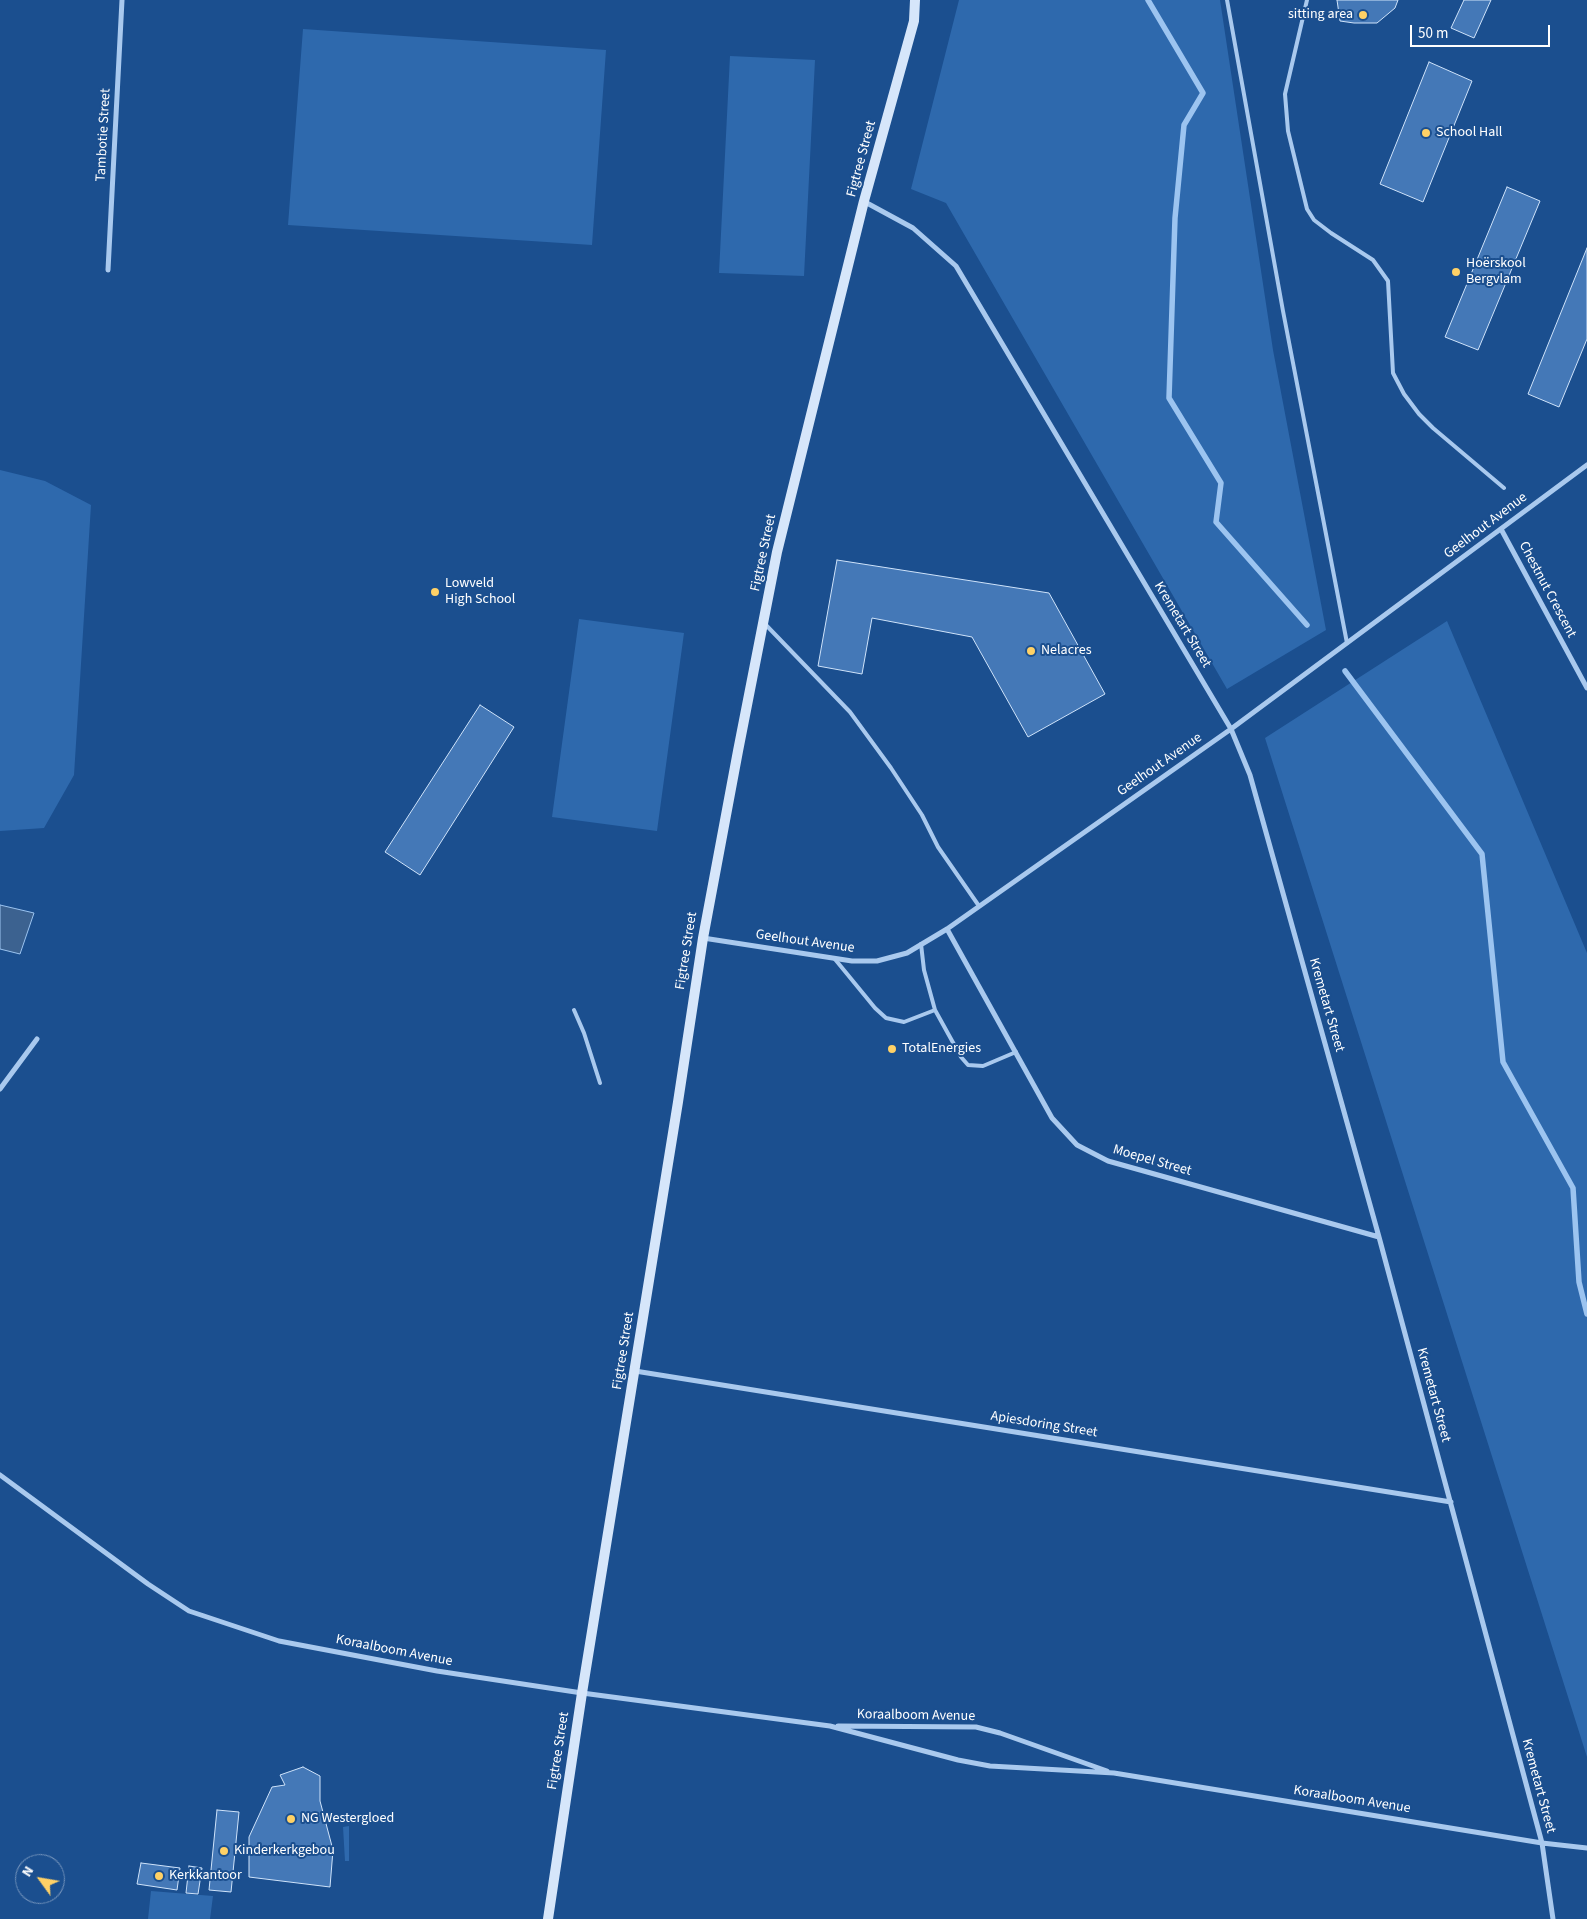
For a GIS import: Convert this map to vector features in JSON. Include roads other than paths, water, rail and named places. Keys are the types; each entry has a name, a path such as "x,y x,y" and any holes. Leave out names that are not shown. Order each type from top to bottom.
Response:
{"street":[{"name":"Tambotie Street","path":"108,270 122,0"},
{"name":"Figtree Street","path":"548,1919 582,1693 703,938 763,622 779,543 864,201 914,21 916,0"},
{"name":"Kremetart Street","path":"864,201 913,228 956,266 1230,728 1250,775 1379,1237 1542,1843 1553,1919"},
{"name":"Geelhout Avenue","path":"703,938 852,961 877,961 907,953 947,929 1230,728 1587,465"},
{"name":"Chestnut Crescent","path":"1501,529 1587,688"},
{"name":"Moepel Street","path":"947,929 1052,1118 1077,1145 1108,1160 1379,1237"},
{"path":"0,1089 37,1039"},
{"name":"Apiesdoring Street","path":"634,1370 1451,1502"},
{"name":"Koraalboom Avenue","path":"0,1475 148,1584 188,1611 280,1641 436,1671 582,1693 830,1726 976,1727 1000,1733 1114,1773"},
{"name":"Koraalboom Avenue","path":"830,1726 958,1760 990,1766 1114,1773 1542,1843 1587,1848"}],"lane":[{"path":"1227,0 1283,311 1347,643"},
{"path":"1307,0 1285,94 1288,131 1307,209 1314,220 1373,260 1388,281 1393,373 1404,394 1419,414 1433,428 1504,488"},
{"path":"763,622 850,712 922,815 938,847 979,906"},
{"path":"921,944 924,970 935,1010 960,1057 968,1065 983,1066 1016,1052"},
{"path":"834,958 875,1008 886,1018 904,1022 935,1010"},
{"path":"574,1010 584,1033 600,1083"}],"waterway":[{"path":"1148,0 1203,93 1184,125 1175,218 1169,398 1221,483 1216,522 1307,625"},
{"path":"1345,671 1482,854 1503,1062 1573,1188 1579,1282 1587,1314"}],"place":[{"name":"sitting area","path":"1363,15"},
{"name":"School Hall","path":"1426,133"},
{"name":"Hoërskool Bergvlam","path":"1456,272"},
{"name":"Lowveld High School","path":"435,592"},
{"name":"Nelacres","path":"1031,651"},
{"name":"TotalEnergies","path":"892,1049"},
{"name":"NG Westergloed","path":"291,1819"},
{"name":"Kinderkerkgebou","path":"224,1851"},
{"name":"Kerkkantoor","path":"159,1876"}]}
